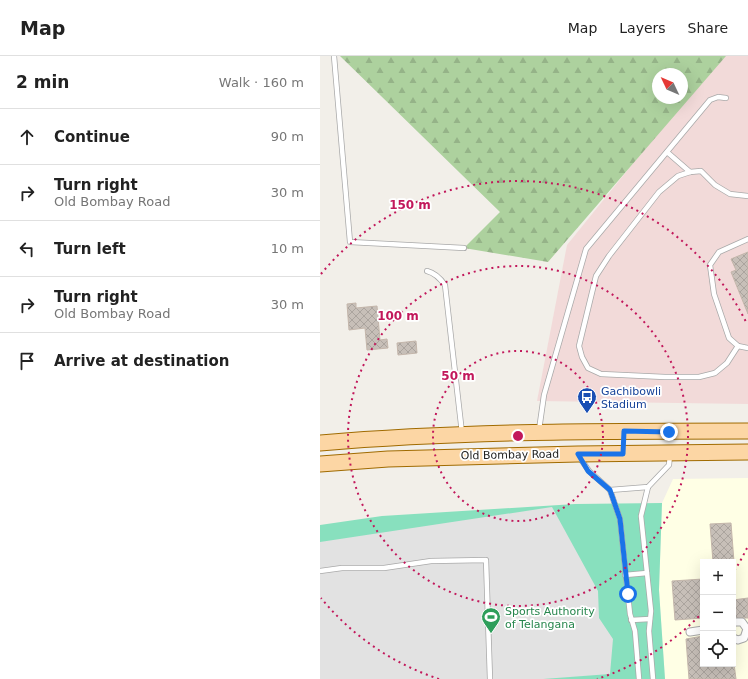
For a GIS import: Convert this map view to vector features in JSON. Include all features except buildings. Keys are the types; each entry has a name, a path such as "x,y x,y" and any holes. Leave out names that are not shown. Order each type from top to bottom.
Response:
{"main road":[{"path":"623,454 624,431"},
{"name":"Old Bombay Road","path":"320,443 387,437 538,432 748,431"},
{"name":"Old Bombay Road","path":"320,464 388,458 748,452"}],"street":[{"path":"736,622 742,622 748,629 744,638 736,639"},
{"path":"690,632 700,630"}],"lane":[{"path":"334,56 350,242 464,248"},
{"path":"538,432 544,395 586,249 710,100 718,97 726,98"},
{"path":"667,152 690,172"},
{"path":"738,346 727,363 715,373 699,377 665,377 601,374 588,368 582,357 579,346 596,276 618,244 659,192 678,176 690,172 701,171 715,185 730,194 748,196"},
{"path":"748,239 719,252 710,266 714,294 729,338 738,346 748,348"},
{"path":"427,271 432,272 439,277 446,285 462,435"},
{"path":"653,679 649,631 651,611 641,516 648,487 669,465 670,453"},
{"path":"578,454 588,471 610,490 620,519 625,575 634,631 639,679"},
{"path":"610,490 648,487"},
{"path":"320,571 342,568 384,568 431,561 486,560 490,679"},
{"path":"625,575 647,573"},
{"path":"632,620 650,619"}],"shaded area":[{"path":"720,56 748,56 748,404 537,401 567,245 681,104 688,104 688,96"},
{"path":"748,478 748,679 665,679 659,590 662,503 673,479"},
{"name":"Sports Authority of Telangana","path":"552,507 598,591 599,618 613,639 610,674 543,679 320,679 320,542"}],"green space":[{"path":"340,56 726,56 688,100 688,68 652,68 652,104 685,104 548,262 464,248 500,212"},
{"name":"Sports Authority of Telangana","path":"662,503 659,590 665,679 320,679 320,525 382,516 575,504"}],"place":[{"name":"Gachibowli Stadium","path":"587,414"},
{"name":"Sports Authority of Telangana","path":"491,634"}],"route":[{"path":"628,594 620,519 610,490 588,471 578,454 623,454 624,431 669,432"}]}
